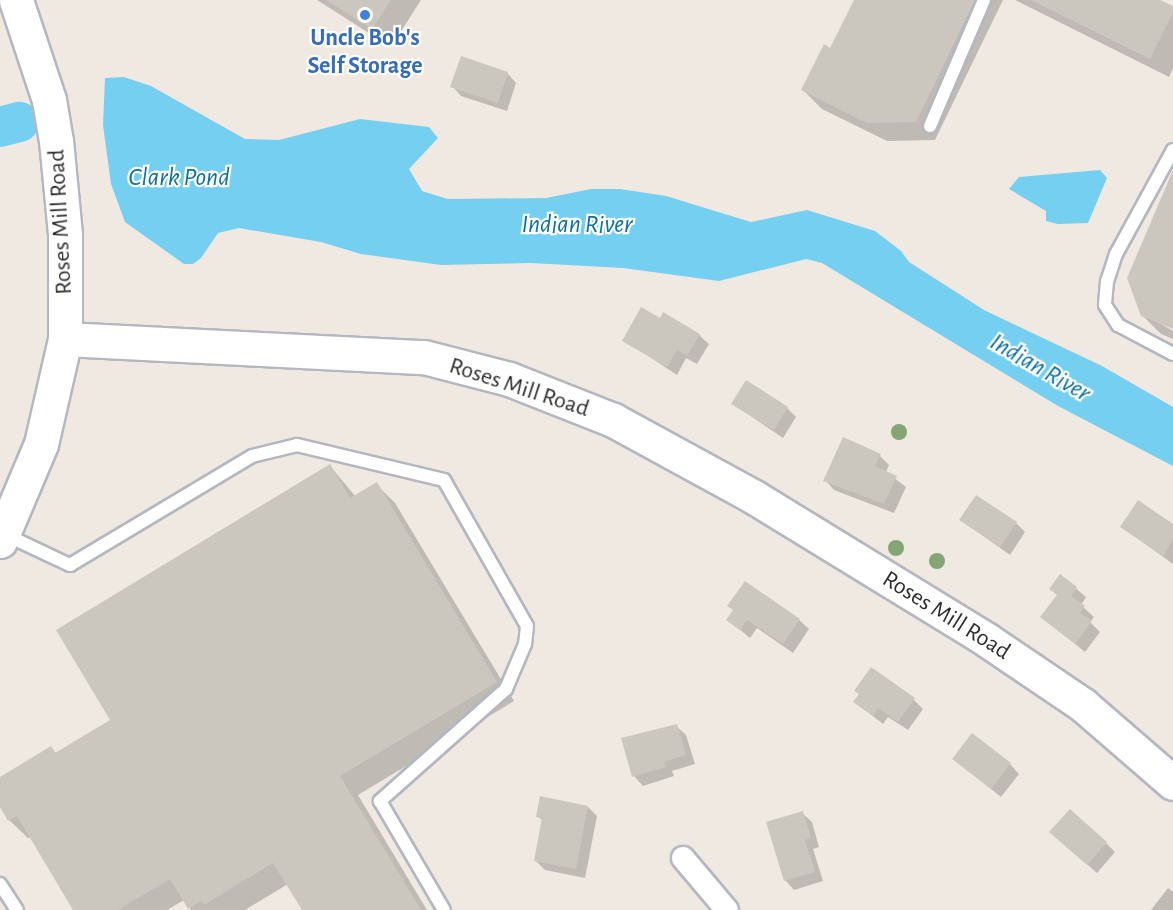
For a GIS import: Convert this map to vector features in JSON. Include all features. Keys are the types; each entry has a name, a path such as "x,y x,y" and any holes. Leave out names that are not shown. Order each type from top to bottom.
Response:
{"street":[{"name":"Roses Mill Road","path":"16,0 49,100 57,141 65,234 65,339 424,357 509,379 614,420 754,497 987,640 1083,705 1173,783"},
{"path":"2,537 41,444 65,339"},
{"path":"682,858 727,910"}],"lane":[{"path":"930,126 984,0"},
{"path":"1173,150 1116,254 1107,281 1105,305 1118,325 1173,354"},
{"path":"2,537 70,565 252,456 297,445 444,480 527,626 525,644 506,689 380,801 444,910"},
{"path":"0,884 17,910"}],"water":[{"name":"Clark Pond","path":"124,77 151,86 245,139 279,140 360,119 429,127 438,138 409,169 422,191 448,199 546,198 591,189 620,189 666,196 751,222 807,210 875,231 901,251 909,262 984,310 1102,366 1173,407 1173,466 1058,406 822,263 806,259 719,281 623,268 531,263 441,265 361,254 321,242 239,228 218,233 201,258 193,264 184,264 125,222 111,184 103,125 105,78"},
{"path":"1100,170 1107,178 1088,223 1058,224 1046,221 1046,211 1009,189 1019,177"}],"building":[{"name":"Uncle Bob's Self Storage","path":"326,0 391,0 372,29"},
{"path":"854,0 975,0 916,122 867,123 801,90 824,44 830,48"},
{"path":"1031,0 1160,0 1173,6 1173,12 1150,59"},
{"path":"461,56 508,72 498,103 450,87"},
{"path":"1173,170 1173,329 1141,316 1127,278"},
{"path":"641,307 660,318 663,312 700,334 687,356 677,350 667,367 622,341"},
{"path":"746,380 788,407 774,430 731,404"},
{"path":"843,437 881,454 875,466 897,476 884,504 823,481"},
{"path":"330,464 350,498 377,482 497,682 340,776 421,910 302,910 273,863 204,905 202,901 188,909 170,879 118,910 73,910 17,816 8,821 0,807 0,777 51,746 55,753 110,720 56,630"},
{"path":"976,495 1017,522 1000,547 959,520"},
{"path":"1138,500 1173,524 1173,540 1163,556 1120,527"},
{"path":"1060,574 1077,587 1071,596 1085,606 1080,613 1092,621 1075,644 1040,617 1057,595 1049,589"},
{"path":"745,581 800,619 783,644 747,620 740,630 726,620 733,610 727,606"},
{"path":"871,667 915,698 898,722 878,708 873,716 853,702 859,694 854,691"},
{"path":"677,724 686,755 664,762 666,767 632,777 621,738"},
{"path":"972,733 1011,763 991,789 952,759"},
{"path":"540,796 588,806 576,869 534,861 542,818 536,817"},
{"path":"1070,809 1107,842 1087,865 1049,832"},
{"path":"803,811 811,838 805,840 815,872 784,881 766,822"}],"waterway":[{"name":"Indian River","path":"0,127 19,122"}],"place":[{"name":"Uncle Bob's Self Storage","path":"365,15"}]}
